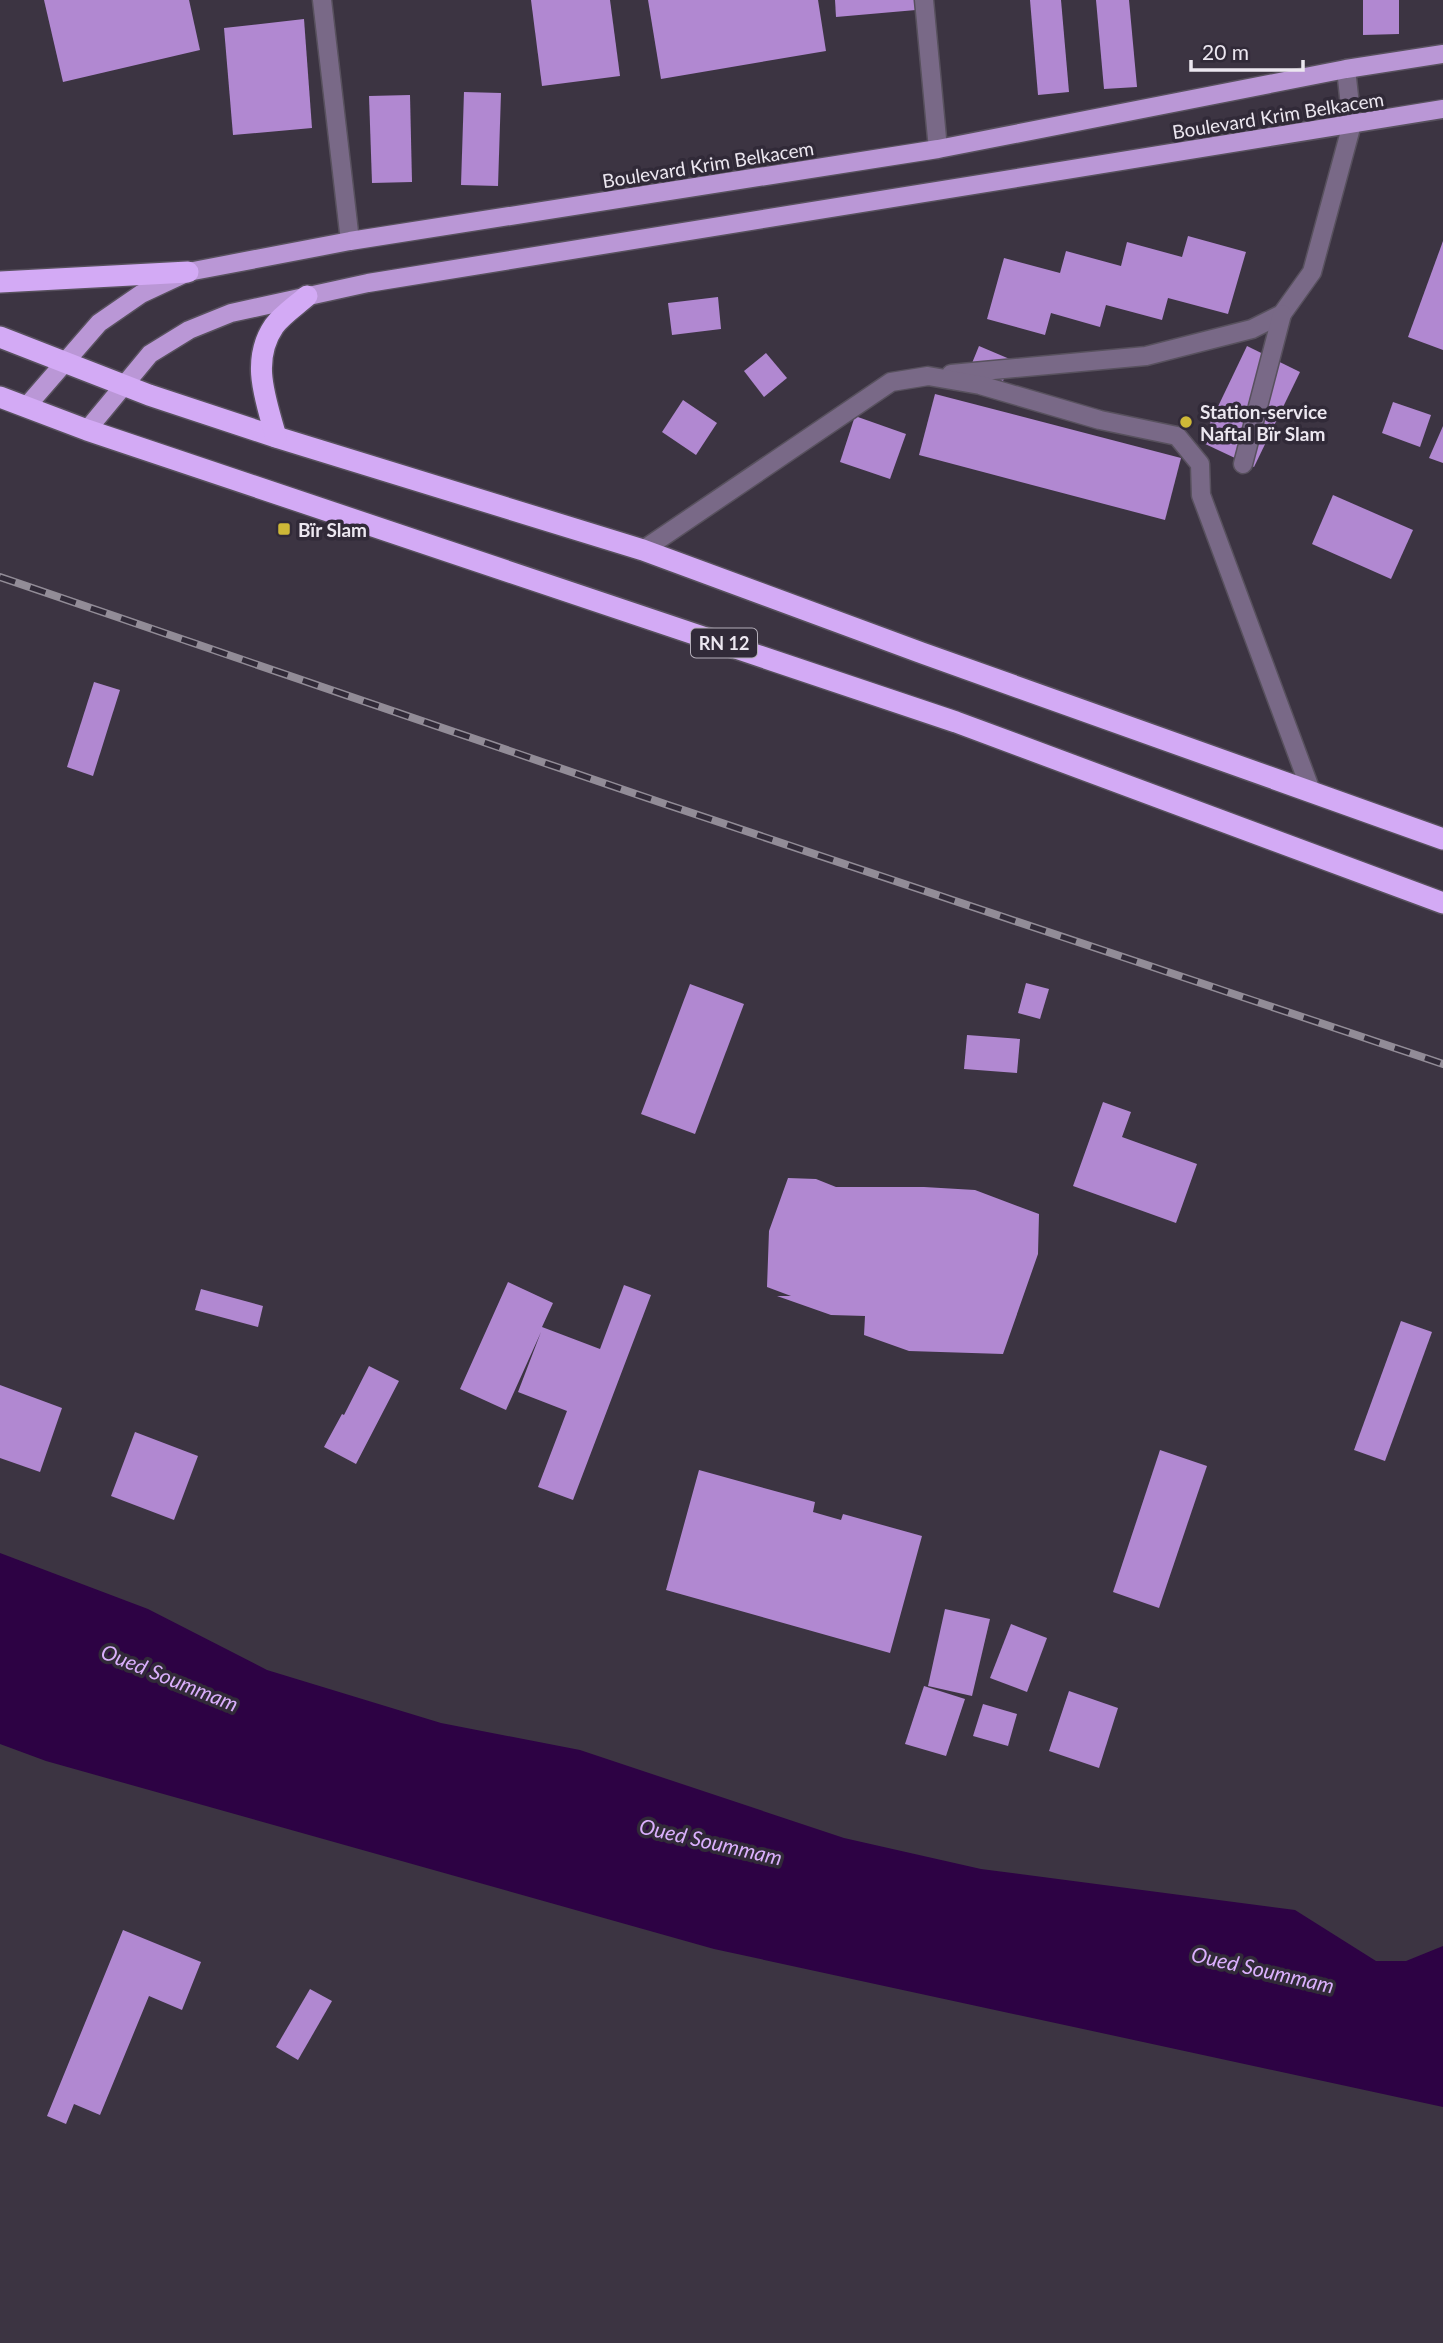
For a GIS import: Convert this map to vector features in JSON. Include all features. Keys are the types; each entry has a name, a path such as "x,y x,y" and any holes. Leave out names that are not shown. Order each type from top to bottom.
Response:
{"highway":[{"path":"0,282 188,272"},
{"path":"276,437 260,381 261,362 265,344 275,325 307,296"},
{"path":"0,337 276,437 643,551 1443,839"},
{"name":"RN 12","path":"0,397 87,430 956,722 1443,903"}],"main road":[{"name":"Boulevard Krim Belkacem","path":"26,407 99,323 141,294 188,272 350,241 938,149 1346,69 1443,54"},
{"name":"Boulevard Krim Belkacem","path":"87,430 150,354 189,330 231,313 382,281 1443,109"}],"street":[{"path":"322,0 350,241"},
{"path":"924,0 938,149"},
{"path":"1244,464 1282,313 1312,272 1352,124 1346,69"},
{"path":"643,551 891,382 928,376 1146,356 1252,329 1282,313"},
{"path":"928,376 980,386 1100,420 1177,436 1200,464 1201,495 1205,507 1311,791"}],"water":[{"name":"Oued Soummam","path":"0,1553 148,1609 267,1670 441,1723 580,1750 844,1838 981,1869 1295,1910 1376,1961 1406,1961 1443,1946 1443,2107 714,1949 46,1761 0,1744"}],"building":[{"path":"44,0 189,0 200,50 63,82"},
{"path":"531,0 610,0 620,76 542,86"},
{"path":"648,0 818,0 826,51 661,79"},
{"path":"835,0 915,0 916,10 836,17"},
{"path":"1030,0 1061,0 1069,92 1038,95"},
{"path":"1096,0 1129,0 1137,87 1104,89"},
{"path":"1363,0 1399,0 1399,34 1363,35"},
{"path":"304,19 312,128 233,135 224,28"},
{"path":"464,92 501,93 498,186 461,185"},
{"path":"410,95 412,182 372,183 369,96"},
{"path":"1188,236 1246,252 1228,314 1168,298 1162,320 1106,305 1100,327 1051,313 1045,335 987,319 1004,258 1060,273 1066,251 1121,266 1127,242 1182,257"},
{"path":"1443,241 1443,350 1408,337"},
{"path":"718,297 721,329 672,335 668,303"},
{"path":"979,346 1012,360 1003,381 970,368"},
{"path":"1247,346 1300,372 1254,467 1201,442"},
{"path":"766,353 787,378 764,397 744,371"},
{"path":"935,394 1181,458 1165,520 919,455"},
{"path":"683,400 717,423 696,455 662,432"},
{"path":"1393,402 1431,415 1420,447 1382,433"},
{"path":"855,416 906,434 890,479 840,462"},
{"path":"1443,426 1443,463 1429,458"},
{"path":"1333,495 1413,530 1391,579 1312,544"},
{"path":"94,682 120,690 93,776 67,767"},
{"path":"1026,983 1049,989 1040,1019 1018,1013"},
{"path":"690,984 744,1004 695,1134 641,1114"},
{"path":"967,1035 1020,1039 1017,1073 964,1069"},
{"path":"1103,1102 1131,1112 1122,1137 1197,1164 1176,1223 1073,1186"},
{"path":"788,1178 816,1179 836,1187 975,1190 1039,1214 1038,1254 1003,1354 909,1351 864,1335 865,1316 831,1315 777,1296 791,1296 767,1287 769,1231"},
{"path":"508,1282 553,1303 542,1327 600,1349 624,1285 651,1295 573,1500 538,1487 567,1411 518,1392 541,1332 506,1410 460,1389"},
{"path":"201,1289 263,1306 258,1327 195,1310"},
{"path":"1401,1321 1432,1332 1385,1461 1354,1450"},
{"path":"369,1366 399,1381 356,1464 324,1447"},
{"path":"0,1385 62,1408 40,1472 0,1458"},
{"path":"135,1432 198,1456 174,1520 111,1496"},
{"path":"1160,1450 1207,1466 1159,1608 1113,1592"},
{"path":"699,1470 815,1502 813,1512 841,1520 843,1514 922,1536 890,1653 666,1590"},
{"path":"945,1609 990,1619 972,1696 928,1686"},
{"path":"1011,1624 1047,1638 1027,1692 990,1678"},
{"path":"924,1686 965,1699 946,1756 905,1744"},
{"path":"1069,1691 1118,1708 1099,1768 1049,1751"},
{"path":"983,1704 1017,1714 1008,1746 973,1736"},
{"path":"123,1930 201,1962 182,2010 149,1996 100,2115 74,2104 66,2124 47,2116"},
{"path":"310,1989 332,2001 298,2060 276,2047"}],"railway":[{"path":"0,577 668,805 1443,1064"}],"place":[{"name":"Station-service Naftal Bïr Slam","path":"1186,422"},
{"name":"Bïr Slam","path":"284,529"}]}
